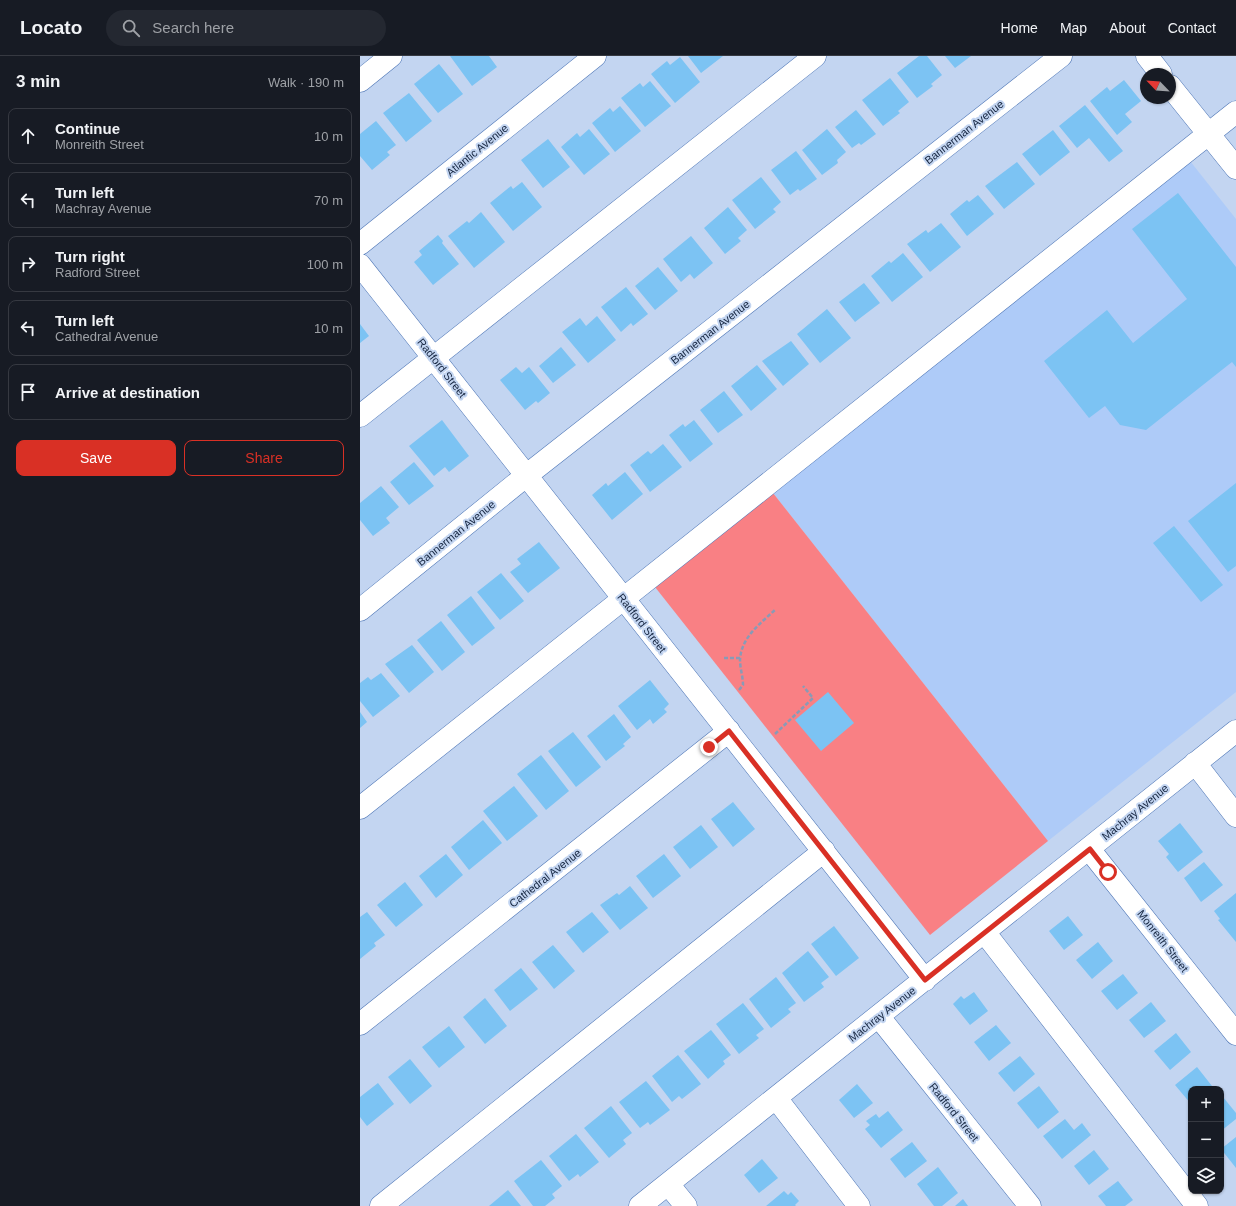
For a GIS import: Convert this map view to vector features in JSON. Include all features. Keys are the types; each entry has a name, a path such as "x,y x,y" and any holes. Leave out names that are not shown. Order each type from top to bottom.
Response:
{"street":[{"path":"360,81 392,56"},
{"path":"360,416 815,56"},
{"name":"Bannerman Avenue","path":"360,610 527,476 1061,56"},
{"path":"1146,56 1156,68"},
{"name":"Atlantic Avenue","path":"360,244 586,59"},
{"path":"1176,94 1236,168"},
{"path":"360,808 1236,112"},
{"name":"Radford Street","path":"360,265 925,980"},
{"name":"Cathedral Avenue","path":"360,1024 729,731"},
{"name":"Machray Avenue","path":"640,1206 985,933 1236,731"},
{"path":"1195,764 1236,816"},
{"name":"Monreith Street","path":"1090,849 1236,1034"},
{"path":"380,1206 824,852"},
{"path":"985,933 1197,1206"},
{"name":"Radford Street","path":"879,1017 1030,1206"},
{"path":"776,1098 860,1206"},
{"path":"668,1184 686,1206"}],"path":[{"path":"739,690 743,685 740,658 742,649 753,630 776,609"},
{"path":"724,658 740,658"},
{"path":"775,734 813,698 803,686"}],"shaded area":[{"path":"1190,161 1236,219 1236,692 1048,841 773,493"},
{"path":"773,493 1048,841 930,935 655,587"}],"building":[{"path":"450,56 489,56 497,67 472,86"},
{"path":"688,56 723,56 701,73"},
{"path":"919,56 927,56 942,75 931,84 933,86 917,98 897,73"},
{"path":"945,56 971,56 955,68"},
{"path":"680,57 700,82 675,103 651,74 667,61 670,65"},
{"path":"439,64 463,94 438,113 414,84"},
{"path":"890,78 909,102 898,111 900,113 883,126 862,100"},
{"path":"1124,80 1140,100 1140,102 1125,114 1132,122 1117,135 1090,101 1107,87 1110,91"},
{"path":"650,81 671,106 645,127 621,98 640,83 643,87"},
{"path":"409,93 432,121 406,142 383,113"},
{"path":"1085,105 1123,151 1109,162 1089,138 1077,148 1059,126"},
{"path":"620,106 641,131 615,152 592,123 610,108 613,112"},
{"path":"856,110 876,134 861,145 859,143 852,148 835,127"},
{"path":"376,121 396,145 387,152 390,155 372,170 360,156 360,134"},
{"path":"589,129 610,154 584,175 561,147 577,133 580,137"},
{"path":"827,129 846,152 837,160 838,163 822,175 802,150"},
{"path":"1053,130 1070,152 1040,176 1022,154"},
{"path":"548,139 570,167 543,188 521,160"},
{"path":"796,151 817,179 800,191 798,189 790,195 771,170"},
{"path":"1017,162 1035,184 1004,209 985,186"},
{"path":"761,177 781,202 773,209 776,212 755,229 732,200"},
{"path":"522,182 542,207 513,231 490,203 511,186 513,189"},
{"path":"1178,193 1236,267 1236,367 1232,362 1146,430 1120,425 1105,406 1089,418 1044,361 1107,310 1133,343 1187,299 1132,229"},
{"path":"978,195 994,214 967,236 950,214 967,200 969,202"},
{"path":"728,207 747,230 738,238 741,241 725,254 704,228"},
{"path":"481,212 505,242 474,268 448,236 467,221 469,223"},
{"path":"941,223 961,247 930,272 907,244 926,230 928,233"},
{"path":"438,235 443,241 442,243 459,264 433,285 414,262 422,255 419,251"},
{"path":"691,236 713,263 694,279 690,274 681,282 663,259"},
{"path":"903,253 923,277 892,302 871,276 889,261 891,263"},
{"path":"658,267 678,291 655,310 635,286"},
{"path":"864,283 880,303 855,322 839,302"},
{"path":"626,287 648,314 633,326 631,323 621,332 601,307"},
{"path":"827,309 851,338 820,363 797,334"},
{"path":"597,316 616,340 588,363 562,332 580,318 586,326"},
{"path":"360,324 369,336 360,343"},
{"path":"791,341 809,364 783,386 762,361"},
{"path":"561,347 576,365 553,383 539,366"},
{"path":"757,365 777,389 751,411 731,386"},
{"path":"516,367 522,373 529,367 550,393 538,403 536,401 525,410 500,380"},
{"path":"724,391 743,415 718,433 700,410"},
{"path":"442,420 469,456 449,472 445,467 434,476 409,446"},
{"path":"694,420 713,444 690,462 669,435 683,424 685,427"},
{"path":"663,444 682,467 650,492 630,465 648,451 651,454"},
{"path":"414,462 434,486 409,505 390,482"},
{"path":"625,472 643,494 612,520 592,495 606,483 608,486"},
{"path":"1236,483 1236,566 1228,572 1188,521"},
{"path":"381,486 399,507 386,518 390,523 373,536 360,520 360,503"},
{"path":"1174,526 1223,585 1201,602 1153,543"},
{"path":"539,542 560,568 528,593 510,572 521,564 517,559"},
{"path":"501,573 524,601 500,620 477,592"},
{"path":"471,596 495,628 472,646 447,615"},
{"path":"441,621 465,652 442,671 417,640"},
{"path":"412,645 434,672 409,693 385,664"},
{"path":"381,673 400,696 373,717 360,701 360,683 368,677 371,680"},
{"path":"650,680 669,704 664,709 667,712 653,724 650,719 637,730 618,706"},
{"path":"828,692 854,723 821,751 795,720"},
{"path":"360,712 367,722 360,728"},
{"path":"614,714 631,737 623,744 625,746 606,761 587,736"},
{"path":"573,732 601,767 576,787 548,751"},
{"path":"541,755 569,791 546,810 517,774"},
{"path":"514,786 538,816 507,841 483,811"},
{"path":"733,802 755,829 733,847 711,819"},
{"path":"483,820 502,843 469,870 451,847"},
{"path":"1180,823 1203,852 1178,872 1166,857 1169,854 1158,841"},
{"path":"701,825 718,847 690,869 673,847"},
{"path":"446,854 463,875 436,898 419,876"},
{"path":"664,854 681,876 653,898 636,876"},
{"path":"1204,862 1223,885 1201,902 1184,878"},
{"path":"405,882 423,905 396,927 377,905"},
{"path":"630,886 648,908 620,930 600,905 617,893 619,895"},
{"path":"1236,893 1236,942 1218,920 1220,919 1214,911"},
{"path":"367,912 385,935 374,943 376,946 360,959 360,917"},
{"path":"592,912 609,932 583,953 566,932"},
{"path":"1068,916 1083,935 1064,950 1049,931"},
{"path":"834,926 859,958 836,976 811,944"},
{"path":"1098,942 1113,961 1092,979 1076,960"},
{"path":"553,945 575,971 554,989 532,962"},
{"path":"808,951 829,977 821,983 824,987 804,1002 782,973"},
{"path":"521,968 538,989 510,1011 494,990"},
{"path":"1123,974 1138,993 1117,1010 1101,991"},
{"path":"776,977 796,1003 788,1009 791,1012 771,1028 749,999"},
{"path":"974,992 988,1011 970,1025 953,1004 961,996 964,999"},
{"path":"485,998 507,1026 485,1044 463,1017"},
{"path":"1151,1002 1166,1021 1144,1038 1129,1020"},
{"path":"743,1003 764,1029 756,1035 759,1038 739,1054 716,1024"},
{"path":"996,1025 1011,1043 989,1061 974,1042"},
{"path":"449,1026 465,1047 439,1068 422,1047"},
{"path":"711,1030 731,1055 723,1061 725,1064 708,1079 684,1051"},
{"path":"1176,1033 1191,1052 1170,1070 1154,1051"},
{"path":"678,1055 701,1084 682,1099 679,1096 672,1102 652,1076"},
{"path":"1020,1056 1035,1074 1014,1092 998,1073"},
{"path":"410,1059 432,1086 410,1104 388,1077"},
{"path":"1197,1067 1212,1086 1188,1086 1188,1100 1175,1085"},
{"path":"646,1081 670,1110 650,1125 648,1122 640,1128 619,1102"},
{"path":"378,1083 394,1104 367,1126 360,1117 360,1097"},
{"path":"857,1084 873,1103 854,1118 839,1100"},
{"path":"1039,1086 1059,1112 1038,1129 1017,1103"},
{"path":"1224,1098 1236,1113 1236,1119 1224,1129"},
{"path":"611,1106 632,1133 623,1140 626,1144 609,1158 584,1128"},
{"path":"888,1111 903,1130 881,1148 865,1129 870,1125 866,1121 876,1114 879,1118"},
{"path":"1065,1119 1074,1130 1082,1123 1091,1135 1062,1159 1043,1136"},
{"path":"576,1134 599,1162 580,1177 578,1174 569,1181 549,1156"},
{"path":"1236,1137 1236,1168 1224,1153 1224,1147"},
{"path":"912,1142 927,1161 905,1178 890,1159"},
{"path":"1094,1150 1109,1169 1089,1185 1074,1166"},
{"path":"762,1159 778,1178 759,1193 744,1175"},
{"path":"541,1160 562,1186 552,1194 555,1198 545,1206 533,1206 514,1181"},
{"path":"938,1167 958,1193 942,1206 934,1206 917,1184"},
{"path":"1118,1181 1133,1200 1125,1206 1106,1206 1098,1196"},
{"path":"508,1190 521,1206 489,1206"},
{"path":"784,1191 788,1195 791,1192 799,1201 795,1205 796,1206 766,1206"},
{"path":"963,1199 968,1206 955,1206"}],"route":[{"path":"709,747 729,731 925,980 1090,849 1108,872"}]}
